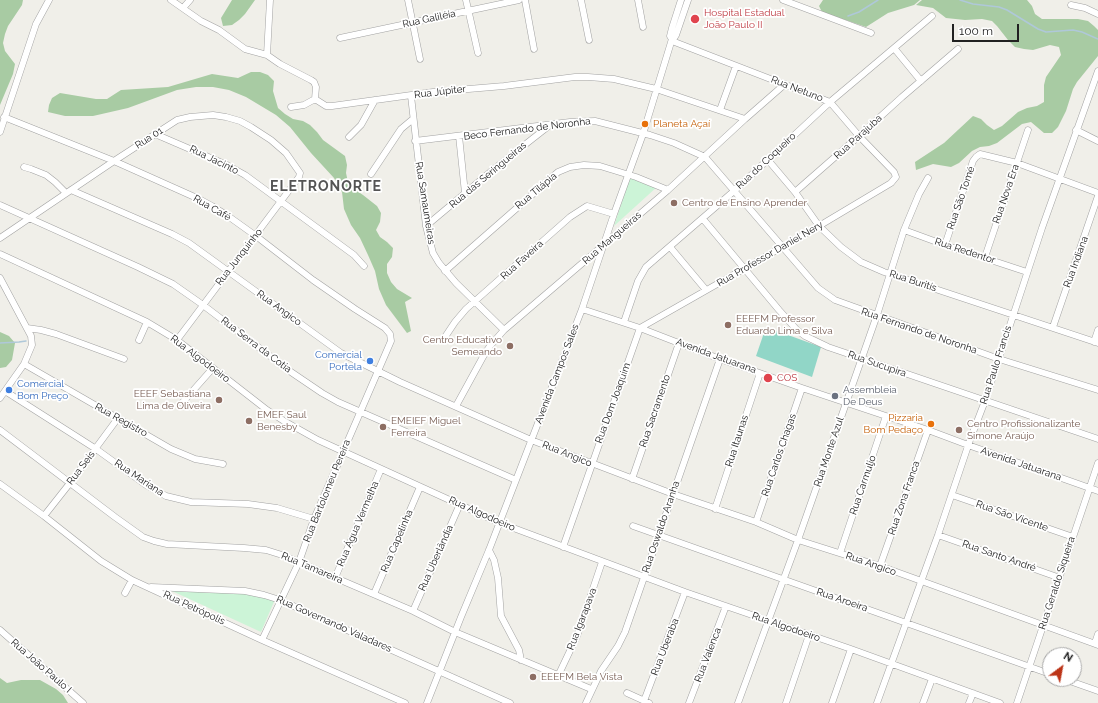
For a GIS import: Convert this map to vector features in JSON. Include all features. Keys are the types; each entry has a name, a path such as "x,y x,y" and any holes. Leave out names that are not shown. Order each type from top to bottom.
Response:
{"street":[{"path":"0,132 38,20 49,0"},
{"path":"171,0 201,21 219,30 245,49 267,55 280,64 314,82 316,87 315,99 304,105 291,107"},
{"path":"183,8 190,0"},
{"path":"267,55 270,0"},
{"path":"408,0 420,59"},
{"path":"466,0 478,53"},
{"name":"Rua Galiléia","path":"340,38 519,0"},
{"path":"525,0 534,49"},
{"path":"581,0 589,40"},
{"path":"638,0 643,27"},
{"name":"Avenida Campos Sales","path":"672,40 670,36 681,0"},
{"name":"Avenida Campos Sales","path":"427,703 500,523 582,308 643,134 672,40 676,35 688,0"},
{"path":"783,0 871,33"},
{"path":"1070,5 1085,8 1098,14"},
{"name":"Rua do Coqueiro","path":"624,322 641,275 653,260 734,191 830,102 932,16"},
{"name":"Rua Netuno","path":"672,40 830,102 895,175"},
{"path":"894,48 921,81"},
{"name":"Rua Parajuba","path":"795,192 958,49"},
{"path":"720,110 736,66"},
{"name":"Rua Paulo Francis","path":"877,703 985,401 1059,178 1098,71"},
{"name":"Rua Júpiter","path":"315,99 326,106 332,106 453,90 504,86 575,77 614,78 656,89 745,119"},
{"name":"Rua Mangueiras","path":"456,406 484,355 504,330 668,190 745,119 786,84"},
{"path":"1091,90 1098,87"},
{"name":"Rua Samaumeiras","path":"411,96 426,226 433,253 438,263 445,271 474,302 504,330"},
{"path":"349,137 361,125 375,100"},
{"name":"Rua 01","path":"0,238 155,134 178,120 190,117 213,115 226,116 246,124 280,147 289,155 300,174"},
{"name":"Rua Café","path":"4,117 114,161 199,199 228,216 313,280 354,309 385,328 390,334 391,341"},
{"path":"371,174 401,129 413,119"},
{"name":"Beco Fernando de Noronha","path":"415,141 552,124 595,121 643,134 674,144 705,157 782,248"},
{"name":"Rua das Seringueiras","path":"426,226 511,155 552,124"},
{"name":"Rua Nova Era","path":"985,257 1028,130"},
{"path":"1076,130 1098,141"},
{"name":"Rua Jacinto","path":"155,134 227,165 245,175 354,255 364,266"},
{"path":"459,136 466,193"},
{"name":"Rua São Tomé","path":"945,245 973,161 976,157 980,154 1017,163"},
{"name":"Rua Buritís","path":"768,160 795,192 820,226 841,247 868,265 1096,342"},
{"path":"1017,163 1059,178 1098,195"},
{"name":"Rua Tilápia","path":"445,271 558,172 570,167 584,165 600,166 629,174 668,190"},
{"path":"24,167 46,175 68,192"},
{"name":"Rua Junquinho","path":"177,340 256,236 300,174"},
{"name":"Rua Professor Daniel Nery","path":"640,328 820,226 891,183 895,179 895,175"},
{"name":"Rua Monte Azul","path":"738,703 798,540 877,315 889,273 904,230 928,178"},
{"name":"Rua Angico","path":"68,192 172,234 190,243 341,353 377,372 531,440 673,494 756,522 798,540 880,566 1096,644"},
{"name":"Rua Indiana","path":"1053,327 1098,195"},
{"name":"Rua Serra da Cotia","path":"0,205 138,266 173,284 203,304 291,372 322,393 360,412 516,480"},
{"name":"Rua Faveira","path":"443,340 460,316 474,302 570,217 587,206 614,214"},
{"name":"Rua Sucupira","path":"703,218 744,269 801,333 828,347 1098,439"},
{"name":"Rua Redentor","path":"904,230 1027,272"},
{"path":"670,247 706,290"},
{"name":"Rua Fernando de Noronha","path":"782,248 818,288 841,303 999,359 1098,390"},
{"name":"Rua Algodoeiro","path":"0,254 107,302 147,322 177,340 267,410 284,421 343,452 500,523 685,592 851,649 891,665 1000,703"},
{"path":"0,278 31,336 32,346 24,364 0,398"},
{"name":"Avenida Jatuarana","path":"582,308 624,322 720,359 928,430 1098,491"},
{"path":"140,340 147,322"},
{"path":"27,328 56,334 124,359"},
{"name":"Rua Dom Joaquim","path":"563,547 640,328"},
{"path":"1096,342 1098,330"},
{"name":"Rua Bartolomeu Pereira","path":"262,640 298,562 314,519 391,341"},
{"name":"Rua Sacramento","path":"632,479 679,343"},
{"name":"Rua Oswaldo Aranha","path":"586,703 591,689 601,671 622,640 720,359"},
{"name":"Rua Registro","path":"24,364 172,449 195,459 223,464"},
{"path":"182,403 213,368"},
{"name":"Rua Itaunas","path":"715,509 760,373"},
{"name":"Rua Carlos Chagas","path":"756,522 802,388"},
{"name":"Rua Mariana","path":"5,391 96,449 146,485 166,496 191,502 248,504 277,508 314,519"},
{"name":"Rua Carmuljo","path":"840,553 886,416"},
{"name":"Rua Seis","path":"44,516 118,418"},
{"name":"Rua Tamareira","path":"0,430 114,517 143,537 167,544 266,550 282,555 413,611 455,632 591,689"},
{"name":"Rua Zona Franca","path":"880,566 928,430"},
{"name":"Rua Geraldo Siqueira","path":"1017,703 1098,463"},
{"name":"Rua Água Vermelha","path":"335,578 382,469"},
{"name":"Rua Petrópolis","path":"0,484 44,516 101,561 132,580 262,640 405,703"},
{"name":"Rua Capelinha","path":"374,594 420,487"},
{"name":"Rua São Vicente","path":"952,495 1073,537"},
{"name":"Rua Uberlândia","path":"413,611 460,504"},
{"name":"Rua Aroeira","path":"633,526 1042,671"},
{"name":"Rua Santo André","path":"938,535 1060,578"},
{"path":"489,550 494,560 498,578 501,616 519,650 521,660"},
{"name":"Rua Igarapava","path":"558,676 577,636 602,562"},
{"path":"125,594 132,580"},
{"name":"Rua Governando Valadares","path":"147,587 245,592 280,600 510,703"},
{"name":"Rua Uberaba","path":"647,702 685,592"},
{"name":"Rua Valenca","path":"689,703 726,606"},
{"name":"Rua João Paulo I","path":"0,630 83,703"},
{"path":"1096,644 1098,634"},
{"path":"786,703 809,635"},
{"path":"832,703 851,649"},
{"path":"923,703 932,679"},
{"path":"1082,685 1098,691"},
{"path":"627,693 647,702"},
{"path":"969,703 973,693"}],"green space":[{"path":"0,0 23,0 22,5 8,26 3,43 5,51 15,64 13,74 0,105"},
{"path":"232,0 255,0 239,20 232,25 223,26 221,18"},
{"path":"823,0 920,0 914,5 888,13 866,27 822,12 819,6"},
{"path":"922,0 1027,0 1032,6 1035,14 1042,19 1078,19 1088,21 1094,26 1098,30 1098,56 1073,89 1066,111 1058,127 1052,133 1044,133 1031,122 1022,124 997,143 980,147 972,151 959,163 951,167 933,164 916,170 915,162 944,143 973,116 981,119 994,130 1002,126 1018,112 1037,106 1044,102 1044,85 1046,77 1061,55 1059,47 1050,45 1033,50 1015,47 992,21 982,19 965,20 946,18 933,8 916,5"},
{"path":"251,72 260,72 268,75 274,81 273,91 278,108 293,119 303,121 310,125 323,140 345,156 348,182 354,189 377,206 381,213 380,222 376,230 380,237 393,248 392,257 387,264 387,273 391,282 397,289 412,298 405,302 411,331 407,333 386,305 379,289 375,271 360,238 351,225 344,209 342,192 334,178 290,127 276,115 246,97 229,90 213,87 196,87 177,90 128,108 93,116 65,116 48,112 52,98 60,93 96,99 107,99 121,90 168,87 212,74 238,78"},
{"path":"630,177 658,186 614,226"},
{"path":"0,332 9,336 15,343 12,360 6,367 0,368"},
{"path":"159,585 276,597 261,632"},
{"path":"0,678 7,683 21,680 40,680 56,689 63,695 68,703 0,703"}],"shaded area":[{"path":"766,327 821,347 812,377 756,356"}],"waterway":[{"path":"848,16 859,12 878,0"},
{"path":"960,0 973,4 999,7 1046,32 1073,30 1098,39"},
{"path":"0,343 26,341"}],"place":[{"name":"Hospital Estadual João Paulo II","path":"695,19"},
{"name":"Planeta Açaí","path":"645,124"},
{"name":"Centro de Ensino Aprender","path":"674,203"},
{"name":"EEEFM Professor Eduardo Lima e Silva","path":"728,325"},
{"name":"Centro Educativo Semeando","path":"510,346"},
{"name":"Comercial Portela","path":"370,361"},
{"name":"COS","path":"768,378"},
{"name":"Comercial Bom Preço","path":"9,390"},
{"name":"Assembleia De Deus","path":"835,396"},
{"name":"EEEF Sebastiana Lima de Oliveira","path":"219,400"},
{"name":"EMEF Saul Benesby","path":"249,421"},
{"name":"Pizzaria Bom Pedaço","path":"931,424"},
{"name":"EMEIEF Miguel Ferreira","path":"383,427"},
{"name":"Centro Profissionalizante Simone Araújo","path":"959,430"},
{"name":"EEEFM Bela Vista","path":"533,677"}],"district":[{"name":"ELETRONORTE","path":"326,187"}]}
